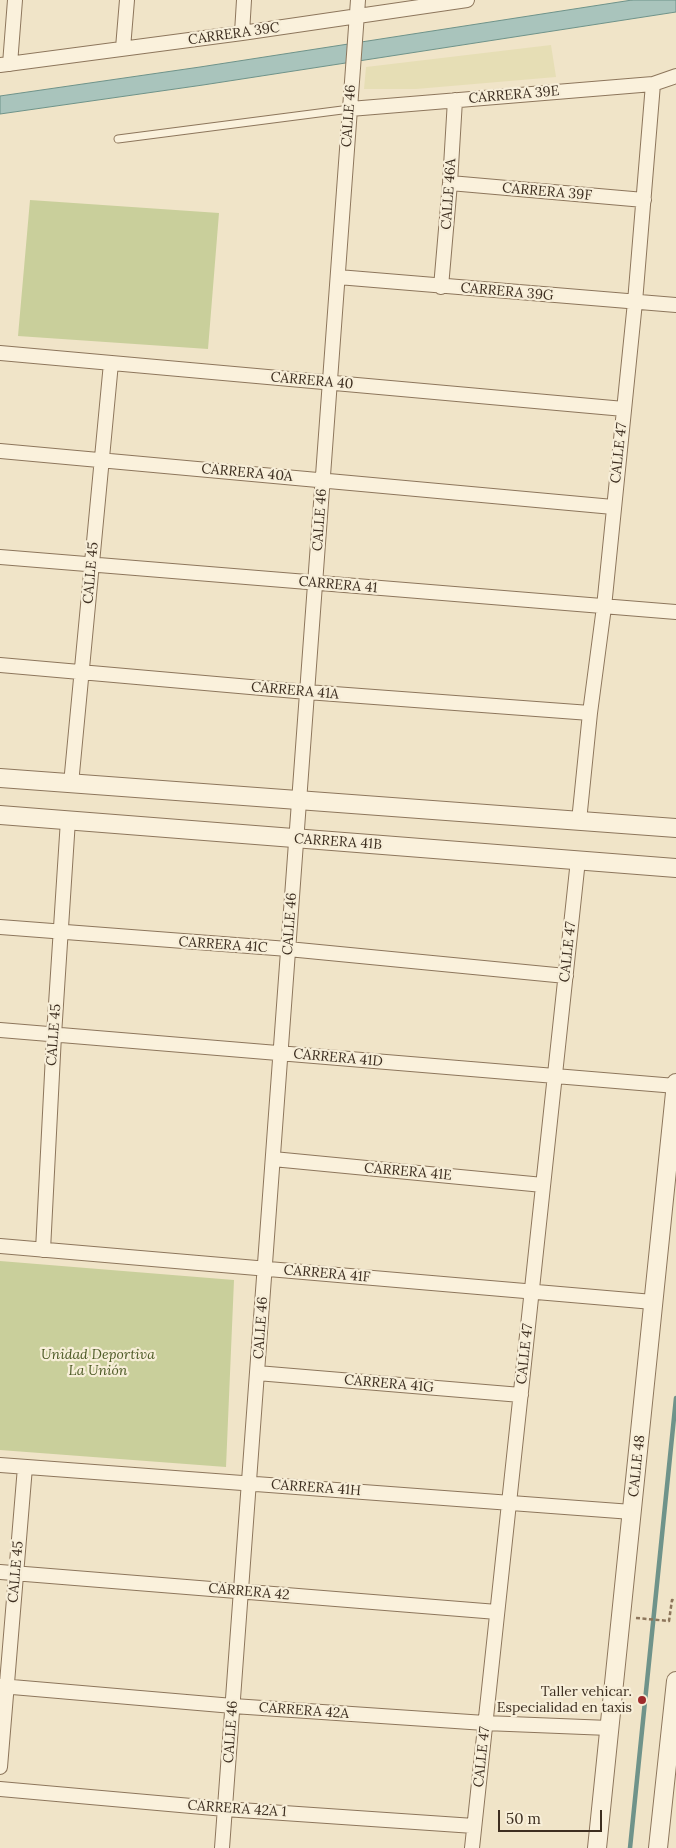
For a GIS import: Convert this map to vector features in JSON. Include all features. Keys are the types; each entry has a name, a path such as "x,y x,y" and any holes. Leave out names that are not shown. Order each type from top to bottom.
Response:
{"street":[{"path":"5,64 15,0"},
{"path":"123,48 127,0"},
{"path":"242,33 244,0"},
{"name":"CALLE 46","path":"222,1848 358,0"},
{"name":"CARRERA 39C","path":"5,64 242,33 462,0"},
{"name":"CARRERA 39E","path":"350,109 653,84 676,76"},
{"name":"CALLE 47","path":"579,821 590,713 604,607 635,302 653,84"},
{"name":"CALLE 46A","path":"441,287 455,100"},
{"name":"CARRERA 39F","path":"450,184 644,200"},
{"name":"CARRERA 39G","path":"338,277 676,305"},
{"name":"CARRERA 40","path":"0,352 624,409"},
{"name":"CALLE 45","path":"71,784 111,362"},
{"name":"CARRERA 40A","path":"0,451 613,507"},
{"name":"CARRERA 41","path":"0,557 676,612"},
{"name":"CARRERA 41A","path":"0,664 82,673 307,692 590,713"},
{"path":"0,778 676,828"},
{"name":"CARRERA 41B","path":"0,815 676,868"},
{"name":"CALLE 45","path":"43,1250 68,820"},
{"name":"CALLE 47","path":"472,1848 578,860"},
{"name":"CARRERA 41C","path":"0,927 288,949 566,976"},
{"name":"CARRERA 41D","path":"0,1030 281,1052 555,1077 676,1084"},
{"name":"CALLE 48","path":"597,1848 676,1084"},
{"name":"CARRERA 41E","path":"273,1159 543,1184"},
{"name":"CARRERA 41F","path":"0,1246 653,1302"},
{"name":"CARRERA 41G","path":"257,1373 521,1395"},
{"name":"CARRERA 41H","path":"0,1465 632,1512"},
{"name":"CALLE 45","path":"0,1767 3,1686 16,1573 25,1467"},
{"name":"CARRERA 42","path":"0,1572 497,1612"},
{"path":"658,1848 676,1681"},
{"name":"CARRERA 42A","path":"3,1686 233,1706 485,1723 609,1728"},
{"name":"CARRERA 42A 1","path":"0,1789 225,1809 474,1826"}],"lane":[{"path":"118,139 350,109"}],"path":[{"path":"633,1617 669,1621 672,1600 676,1600"}],"shaded area":[{"path":"551,45 556,77 416,89 364,89 366,67"}],"green space":[{"path":"30,200 219,213 208,349 18,336"},
{"name":"Unidad Deportiva La Unión","path":"0,1261 234,1280 226,1467 0,1450"}],"water":[{"path":"632,0 676,0 676,12 203,85 0,114 0,96"}],"waterway":[{"path":"630,1848 676,1398"}],"place":[{"name":"Taller vehicar. Especialidad en taxis","path":"642,1700"}]}
